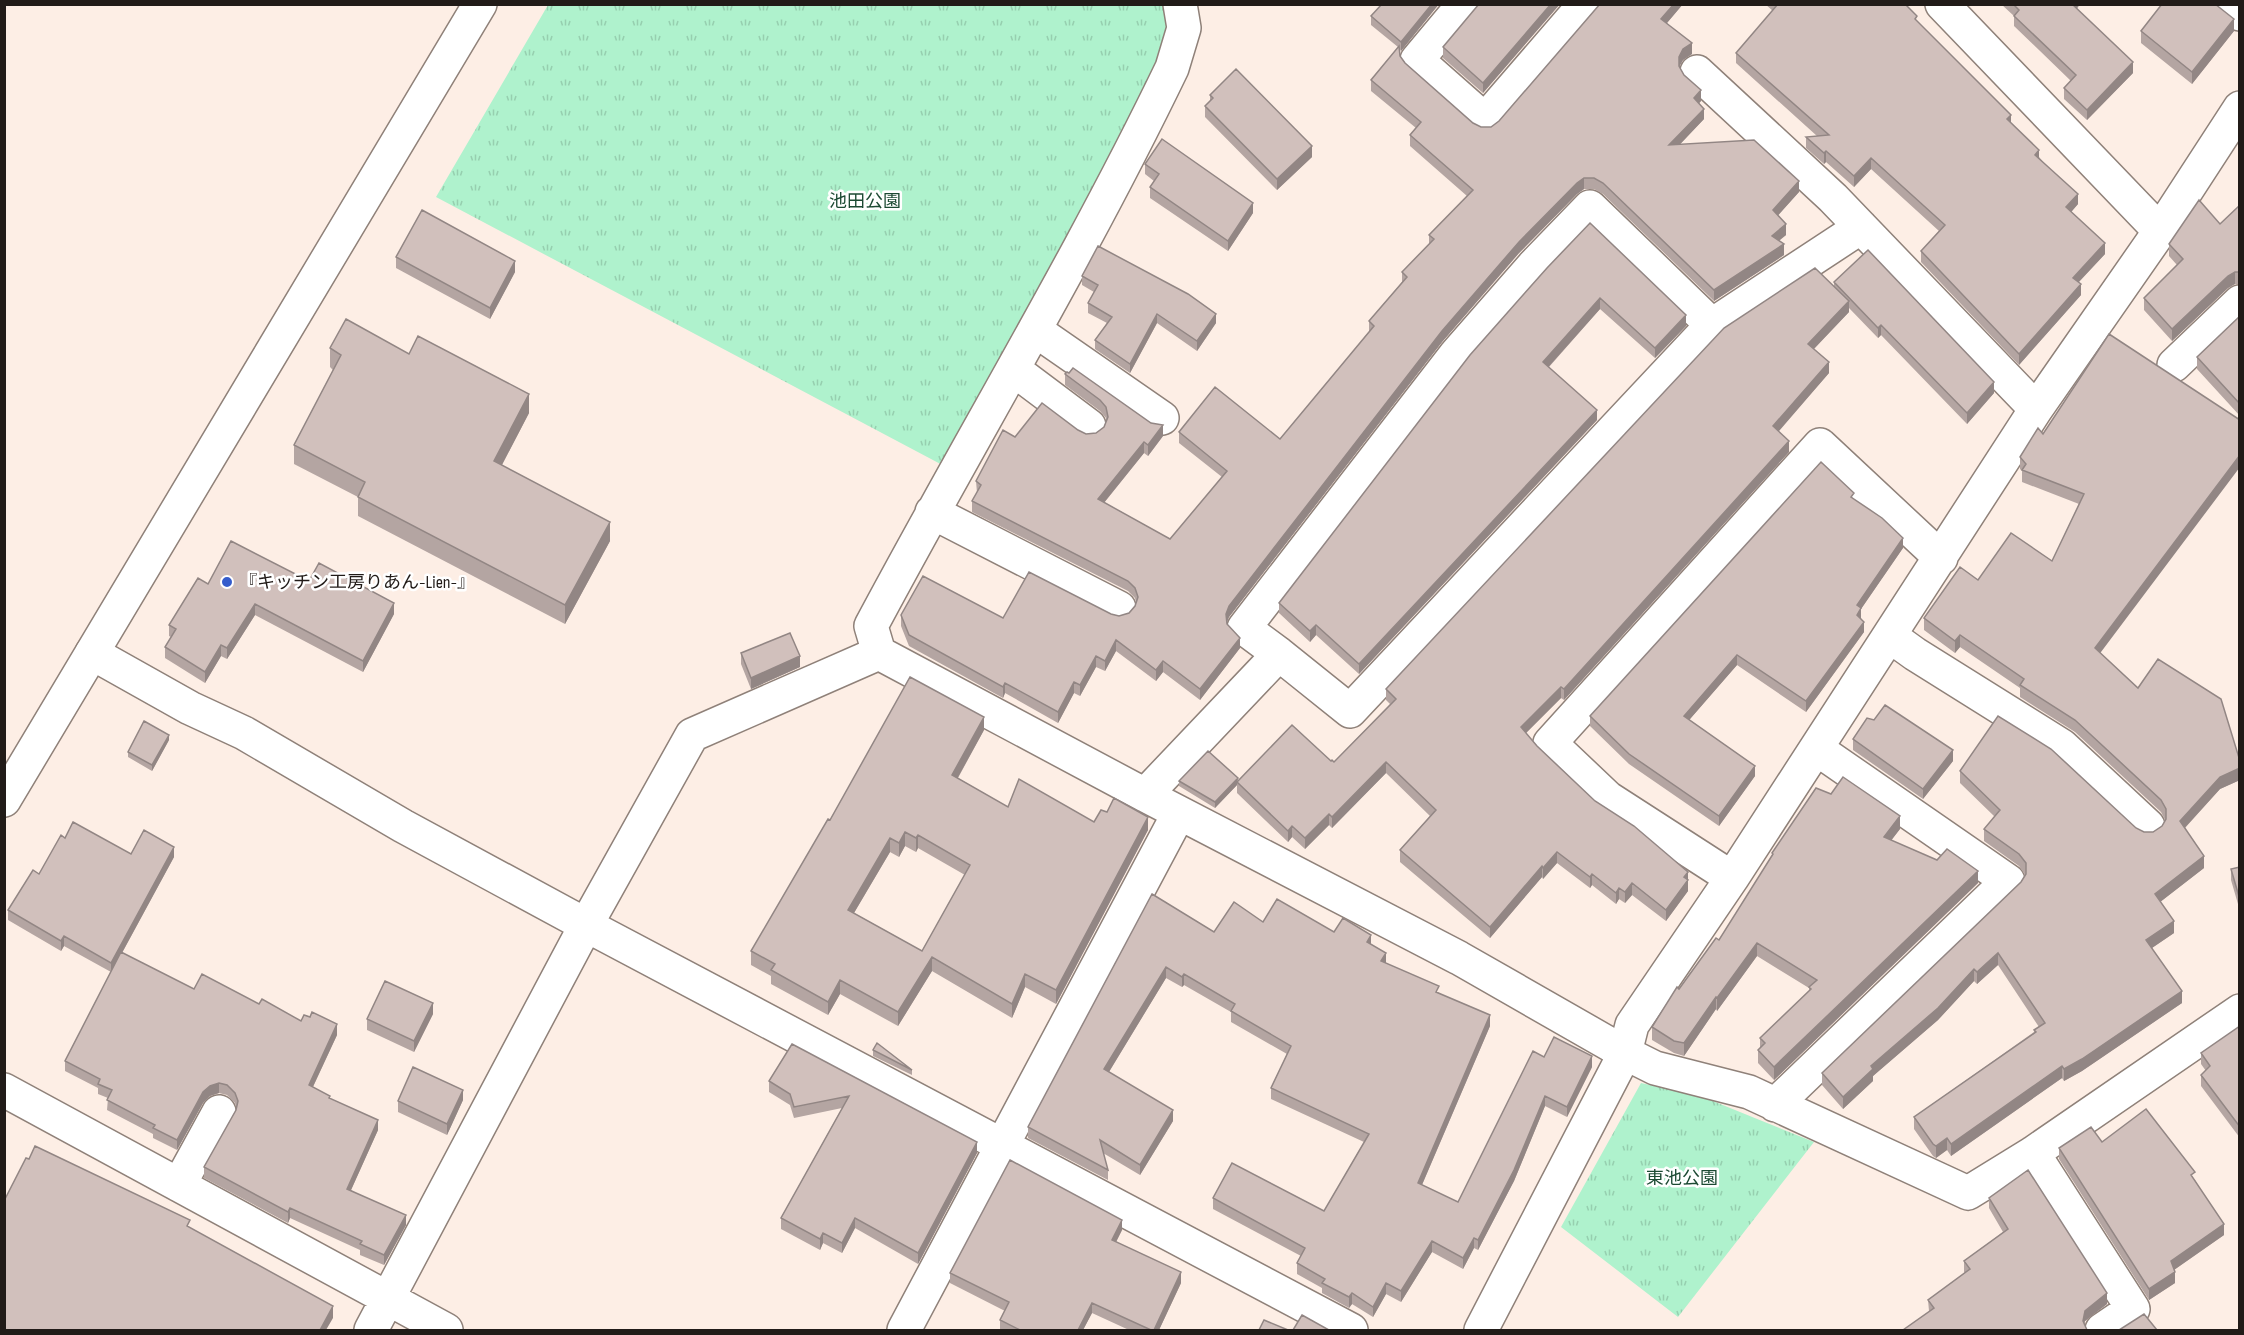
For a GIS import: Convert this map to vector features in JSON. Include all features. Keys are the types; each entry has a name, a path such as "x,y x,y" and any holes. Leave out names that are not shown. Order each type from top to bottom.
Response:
{"street":[{"path":"4,800 480,4"},
{"path":"1180,4 1184,28 1172,68 1035,330 932,512 871,626 879,653 1179,813 1459,958 1655,1068 1749,1092 1968,1193 2033,1153 2240,1011"},
{"path":"1464,4 1417,60 1485,120 1585,4"},
{"path":"1942,4 2160,231"},
{"path":"2228,4 2240,14"},
{"path":"1697,72 1861,227 2036,409"},
{"path":"1481,1330 1625,1053 1632,1025 1817,749 1902,645 1941,558 2036,409 2160,231 2240,108"},
{"path":"1712,325 1590,207 1533,266 1456,354 1244,628 1350,711 1712,325 1861,227"},
{"path":"2174,365 2240,302"},
{"path":"1035,330 1162,418"},
{"path":"1013,369 1089,426"},
{"path":"1732,878 1608,798 1550,743 1820,445 1941,558"},
{"path":"932,512 1119,608"},
{"path":"1902,645 2062,746 2148,826"},
{"path":"92,653 190,708 244,733 403,826 586,925 1351,1330"},
{"path":"370,1330 586,925 692,735 879,653"},
{"path":"1145,795 1279,654"},
{"path":"1775,1105 2008,881 1817,749"},
{"path":"904,1330 1179,813"},
{"path":"4,1090 446,1330"},
{"path":"179,1185 219,1112"},
{"path":"2033,1153 2133,1309 2102,1330"}],"green space":[{"name":"池田公園","path":"548,5 1166,5 1169,22 1150,85 948,468 436,197"},
{"name":"東池公園","path":"1641,1083 1703,1097 1814,1142 1678,1317 1561,1227"}],"building":[{"path":"1382,4 1432,4 1401,42 1371,16"},
{"path":"1479,4 1551,4 1483,83 1443,47"},
{"path":"1600,4 1674,4 1661,19 1692,43 1683,49 1679,57 1679,66 1684,75 1701,90 1694,98 1704,109 1669,145 1754,140 1799,181 1773,210 1786,224 1772,236 1784,244 1714,290 1603,183 1594,178 1584,178 1577,183 1519,242 1442,331 1229,606 1226,614 1227,624 1240,638 1200,689 1163,661 1156,670 1116,640 1105,661 1096,656 1080,685 1074,682 1058,712 1005,683 1003,687 909,635 901,615 923,576 1003,618 1029,572 1111,614 1119,616 1129,613 1138,597 1135,588 1128,581 972,501 981,485 976,481 1003,430 1015,437 1042,403 1086,434 1096,433 1104,427 1108,417 1106,407 1065,374 1073,368 1151,423 1163,425 1148,445 1144,442 1098,499 1170,539 1227,471 1179,432 1215,387 1280,439 1374,326 1369,321 1407,277 1402,272 1434,239 1429,235 1473,190 1410,135 1421,122 1371,80 1399,46 1400,56 1405,63 1473,123 1481,127 1491,127 1499,121"},
{"path":"1778,4 1905,4 1917,16 1915,19 2011,115 2007,119 2039,150 2035,155 2078,194 2066,207 2105,243 2073,278 2081,284 2019,354 1921,251 1945,225 1871,158 1854,176 1826,151 1824,153 1806,137 1829,135 1736,53"},
{"path":"2013,4 2072,4 2133,62 2087,110 2064,88 2076,75 2014,16 2019,10"},
{"path":"2162,4 2215,4 2234,19 2192,72 2141,31"},
{"path":"1236,69 1312,146 1277,179 1205,106 1213,98 1210,95"},
{"path":"1162,139 1253,203 1228,241 1150,187 1159,174 1145,164"},
{"path":"2199,200 2220,224 2240,205 2240,272 2228,276 2172,329 2144,298 2183,259 2169,244"},
{"path":"422,210 515,261 490,308 396,257"},
{"path":"1590,223 1686,315 1655,348 1600,298 1543,362 1597,410 1359,664 1316,625 1310,631 1279,603 1470,355"},
{"path":"1098,246 1188,294 1216,314 1197,341 1157,314 1130,364 1095,340 1112,317 1088,303 1098,285 1082,276"},
{"path":"1868,250 1994,382 1967,413 1881,325 1878,328 1834,282"},
{"path":"1815,268 1849,301 1808,344 1829,362 1773,426 1789,441 1564,689 1561,687 1521,727 1537,746 1595,801 1634,826 1688,872 1684,877 1688,880 1666,910 1632,883 1625,892 1619,888 1616,893 1592,874 1590,877 1557,852 1543,868 1542,866 1490,927 1400,850 1436,810 1386,762 1332,817 1329,814 1305,838 1292,826 1288,831 1237,782 1292,725 1334,762 1396,699 1386,689 1724,328"},
{"path":"2240,316 2240,404 2197,357"},
{"path":"346,319 409,354 418,336 529,394 494,461 610,522 565,605 358,497 365,482 294,445 341,355 330,348"},
{"path":"2109,334 2240,420 2240,455 2095,648 2138,688 2158,659 2221,699 2240,761 2240,768 2220,777 2180,821 2204,856 2155,894 2174,921 2146,940 2182,991 2082,1059 2064,1069 2062,1066 1951,1144 1947,1138 1936,1146 1914,1117 2036,1032 2034,1030 2045,1023 1998,953 1977,972 1974,969 1938,1008 1871,1066 1873,1069 1843,1097 1822,1073 2021,882 2026,874 2026,863 2019,854 1984,829 2000,810 1960,771 1998,716 2051,749 2136,828 2144,832 2153,832 2162,826 2166,819 2166,809 2161,800 2075,720 2020,685 2024,679 1960,635 1955,641 1924,618 1960,567 1978,580 2011,533 2052,561 2084,494 2022,470 2026,464 2020,457 2038,428 2043,434"},
{"path":"1821,462 1854,493 1851,497 1882,518 1903,538 1857,605 1861,608 1857,615 1864,622 1806,701 1737,655 1684,716 1755,766 1719,816 1629,754 1590,716"},
{"path":"231,541 309,581 319,563 394,603 363,661 255,604 227,648 221,645 205,672 165,647 176,629 169,625 198,578 208,584"},
{"path":"790,633 800,656 751,678 741,653"},
{"path":"910,677 984,717 952,775 1008,807 1019,779 1094,822 1101,810 1107,812 1114,798 1148,817 1056,990 1025,974 1012,1004 932,957 898,1012 840,980 828,1002 771,970 775,964 751,951 828,819 830,820","holes":["905,832 916,838 918,835 970,865 922,951 848,910 890,838 899,843"]},
{"path":"1885,705 1953,750 1923,789 1853,739 1867,718 1874,720"},
{"path":"144,721 169,735 152,765 128,752"},
{"path":"1208,751 1238,778 1215,802 1179,781"},
{"path":"1843,777 1900,816 1884,837 1937,860 1947,849 1978,871 1774,1067 1758,1050 1765,1043 1760,1038 1811,989 1809,987 1817,980 1757,943 1684,1043 1674,1041 1652,1027 1677,987 1679,989 1716,938 1719,940 1772,853 1816,788 1831,794"},
{"path":"73,822 131,854 144,830 174,847 111,963 64,936 61,941 8,910 33,870 39,874 61,835 65,838"},
{"path":"2240,867 2240,900 2231,869"},
{"path":"1152,894 1214,932 1234,902 1263,922 1277,899 1334,932 1343,918 1371,935 1367,942 1386,953 1381,961 1439,986 1436,992 1490,1015 1418,1183 1458,1202 1533,1051 1544,1057 1554,1037 1592,1056 1567,1107 1545,1096 1514,1170 1478,1240 1474,1238 1463,1258 1432,1241 1401,1291 1386,1283 1373,1307 1352,1293 1349,1297 1322,1283 1325,1279 1297,1263 1305,1248 1213,1198 1232,1163 1324,1211 1369,1134 1271,1088 1291,1046 1231,1011 1235,1004 1184,974 1182,977 1166,967 1104,1069 1173,1110 1140,1165 1100,1140 1108,1170 1028,1127"},
{"path":"121,952 194,989 202,974 259,1004 262,999 301,1021 304,1015 310,1017 312,1012 337,1024 309,1085 330,1096 329,1098 378,1120 347,1189 406,1215 384,1255 360,1244 362,1241 290,1208 288,1212 204,1167 236,1110 238,1101 235,1093 227,1085 219,1083 203,1092 177,1140 153,1128 155,1125 107,1100 112,1090 98,1084 100,1079 65,1061"},
{"path":"385,981 433,1003 414,1041 367,1019"},
{"path":"2240,1026 2240,1127 2201,1075 2210,1066 2201,1053"},
{"path":"877,1043 912,1070 873,1050"},
{"path":"792,1044 977,1142 918,1253 855,1218 842,1243 823,1233 820,1239 781,1218 849,1096 794,1107 790,1094 769,1081"},
{"path":"413,1067 463,1090 447,1124 398,1101"},
{"path":"2146,1109 2195,1172 2191,1175 2224,1224 2171,1261 2175,1272 2149,1289 2059,1148 2091,1127 2102,1142"},
{"path":"35,1146 190,1220 187,1226 333,1306 320,1330 4,1330 4,1201 26,1158 29,1159"},
{"path":"1010,1160 1122,1220 1112,1240 1181,1272 1154,1330 1092,1303 1078,1330 1020,1330 1000,1320 1009,1302 950,1273"},
{"path":"2028,1170 2107,1293 2085,1311 2083,1321 2087,1330 1903,1330 1934,1308 1928,1300 1970,1269 1964,1261 2008,1229 1989,1198"},
{"path":"2144,1314 2157,1330 2119,1330"},
{"path":"1302,1315 1329,1330 1293,1330"},
{"path":"1264,1320 1288,1330 1259,1330"}],"place":[{"name":"『キッチン工房りあん-Lien-』","path":"227,582"}]}
